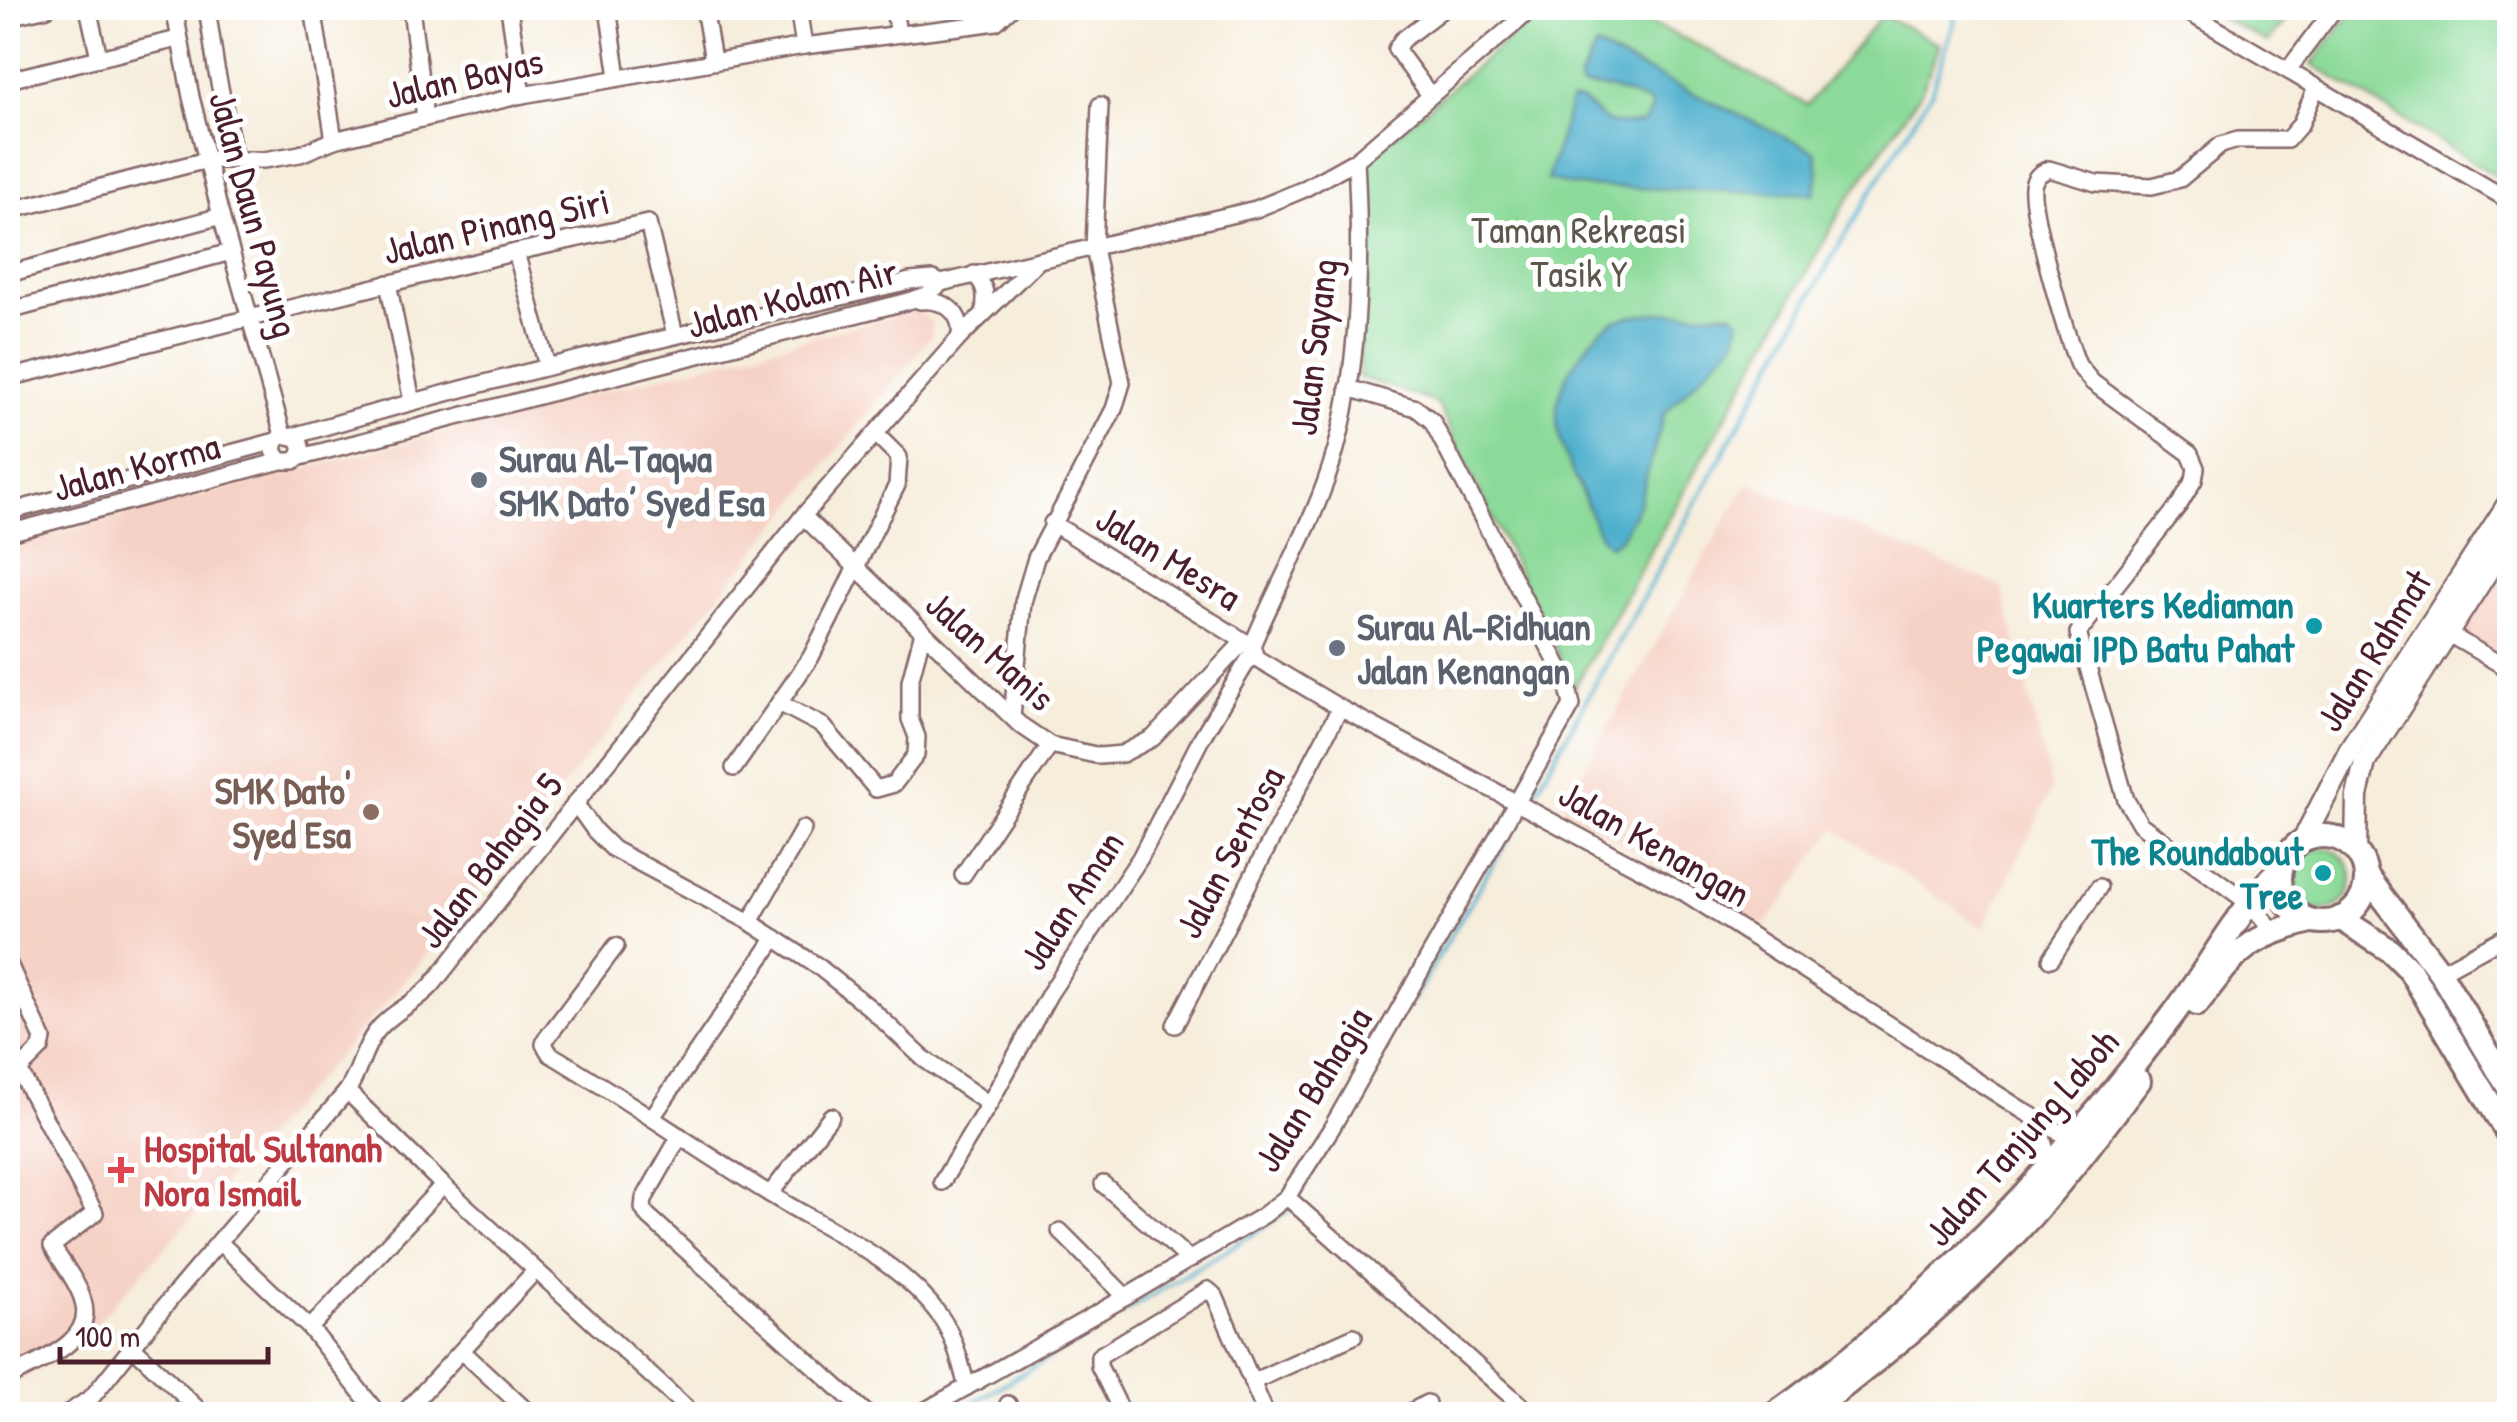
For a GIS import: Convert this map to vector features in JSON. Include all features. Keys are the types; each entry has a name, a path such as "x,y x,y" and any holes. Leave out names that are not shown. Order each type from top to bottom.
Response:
{"highway":[{"path":"2366,875 2360,901 2340,918 2312,921 2289,906 2279,882 2280,868 2293,847 2303,840 2326,835 2356,851 2366,875 2440,972 2510,1090"},
{"name":"Jalan Tanjung Laboh","path":"1808,1414 1942,1305 2047,1199 2073,1147 2173,1014 2259,890 2280,868"},
{"path":"2340,918 2392,950 2409,970 2510,1137"},
{"name":"Jalan Tanjung Laboh","path":"1777,1414 1828,1377 1947,1275 2073,1147 2249,943 2274,931 2312,921"}],"main road":[{"name":"Jalan Rahmat","path":"2303,840 2352,747 2510,501"},
{"name":"Jalan Rahmat","path":"2356,851 2357,796 2365,762 2510,536"}],"street":[{"path":"8,16 48,8"},
{"path":"88,8 99,57"},
{"name":"Jalan Daun Payung","path":"174,8 220,216 284,437"},
{"path":"207,8 235,159"},
{"path":"313,8 334,140"},
{"path":"411,8 425,118"},
{"path":"509,8 522,95"},
{"path":"608,8 618,77"},
{"path":"704,8 714,60"},
{"path":"798,8 804,46"},
{"path":"894,8 898,34"},
{"name":"Jalan Bayas","path":"8,210 207,160 264,160 300,154 334,140 522,95 804,46 996,22 1011,8"},
{"path":"1430,95 1396,49 1444,8"},
{"path":"941,282 1256,208 1302,190 1356,160 1533,8"},
{"path":"2181,8 2510,202"},
{"path":"2288,70 2334,8"},
{"path":"8,80 178,39"},
{"path":"2274,931 2250,904 2140,824 2126,800 2078,633 2179,505 2194,480 2196,468 2190,454 2092,382 2078,365 2038,218 2034,184 2037,175 2049,169 2096,183 2127,186 2152,186 2180,179 2221,146 2238,140 2287,140 2300,125 2316,88"},
{"name":"Jalan Mesra","path":"1012,717 1023,602 1036,558 1114,409 1122,383 1094,248 1100,105"},
{"name":"Jalan Sayang","path":"1249,646 1310,523 1335,451 1348,388 1355,319 1356,160"},
{"path":"8,274 220,216"},
{"name":"Jalan Pinang Siri","path":"8,378 516,252 648,224 675,335"},
{"path":"8,311 231,252"},
{"path":"516,252 547,366"},
{"name":"Jalan Bahagia 5","path":"67,1414 92,1397 347,1091 376,1031 432,985 803,516 960,338 1039,260"},
{"path":"974,274 986,292 984,312"},
{"name":"Jalan Kolam Air","path":"284,437 412,400 675,335 910,281 941,282"},
{"name":"Jalan Kolam Air","path":"289,460 904,302 927,295 941,282"},
{"path":"388,283 412,400"},
{"path":"904,302 932,300 945,304 956,312 962,325 960,338"},
{"name":"Jalan Bahagia","path":"919,1414 1295,1203 1331,1129 1526,806 1572,704 1569,686 1432,422 1416,408 1348,388"},
{"path":"734,768 811,657 897,484 898,457 876,434"},
{"path":"284,437 301,446 289,460 274,450 284,437"},
{"name":"Jalan Korma","path":"8,512 284,437"},
{"name":"Jalan Korma","path":"8,533 289,460"},
{"name":"Jalan Manis","path":"803,516 1012,717 1050,745 1100,756 1122,754 1153,738 1249,646"},
{"name":"Jalan Mesra","path":"1052,524 1249,646"},
{"path":"779,703 824,726 876,788 894,784 916,755 910,681 923,632"},
{"path":"2447,633 2510,670"},
{"name":"Jalan Kenangan","path":"1249,646 1256,658 1340,708 1717,913 2061,1133 2073,1147"},
{"name":"Jalan Aman","path":"942,1182 1050,993 1140,858 1249,646"},
{"name":"Jalan Sentosa","path":"1175,1024 1340,708"},
{"path":"963,875 1050,745"},
{"path":"575,803 594,831 613,848 750,922 819,967 924,1059 990,1104"},
{"path":"750,922 804,830"},
{"path":"2051,959 2099,887"},
{"path":"2440,972 2510,934"},
{"path":"653,1116 775,938"},
{"path":"616,946 576,995 544,1044 550,1054 853,1242 926,1299 953,1338 967,1387"},
{"path":"8,962 43,1039 40,1048 19,1070 95,1212 52,1246 83,1300 83,1327 76,1339 8,1378"},
{"path":"347,1091 443,1186 694,1414"},
{"name":"Jalan Kenangan","path":"2022,1110 2073,1147"},
{"path":"770,1194 831,1116"},
{"path":"2039,1126 2046,1151 2042,1175"},
{"path":"680,1136 642,1208 867,1414"},
{"path":"1103,1184 1190,1260"},
{"path":"310,1328 443,1186"},
{"path":"1295,1203 1531,1414"},
{"path":"1060,1231 1126,1297"},
{"path":"220,1242 310,1328 378,1414"},
{"path":"403,1414 535,1271"},
{"path":"1123,1414 1099,1366 1100,1356 1206,1290 1215,1296 1266,1414"},
{"path":"1252,1382 1354,1336"},
{"path":"133,1348 204,1414"},
{"path":"462,1351 530,1414"},
{"path":"1407,1414 1427,1403"}],"shaded area":[{"name":"SMK Dato' Syed Esa","path":"917,310 932,322 931,336 392,996 77,1345 8,1387 8,545"},
{"path":"1747,483 2002,587 2052,789 1984,928 1835,829 1765,926 1562,808"},
{"path":"2509,551 2509,664 2456,632"}],"green space":[{"name":"Taman Rekreasi Tasik Y","path":"1546,8 1620,8 1702,47 1807,105 1882,15 1940,44 1921,92 1842,209 1574,688 1437,403 1359,377 1366,159"},
{"path":"2204,8 2295,8 2268,43"},
{"path":"2355,8 2509,8 2509,184 2312,64"},
{"path":"2321,848 2343,857 2352,879 2343,901 2321,910 2299,901 2290,879 2299,857"}],"water":[{"path":"1596,47 1816,152 1818,175 1814,194 1574,186 1547,180 1571,100 1583,101 1604,120 1616,124 1644,122 1652,109 1650,103 1612,89 1582,86 1579,80"},
{"path":"1653,313 1732,313 1740,320 1736,340 1664,414 1639,504 1622,536 1610,546 1595,525 1562,446 1557,412 1566,377 1597,334 1622,319"}],"waterway":[{"path":"1529,803 1839,245 1931,93 1959,8"},
{"path":"1412,1001 1524,811"},
{"path":"1295,1200 1308,1178"},
{"path":"954,1414 1291,1208"}],"place":[{"name":"Surau Al-Taqwa SMK Dato’ Syed Esa","path":"479,480"},
{"name":"Kuarters Kediaman Pegawai IPD Batu Pahat","path":"2314,626"},
{"name":"Surau Al-Ridhuan Jalan Kenangan","path":"1337,648"},
{"name":"SMK Dato' Syed Esa","path":"371,812"},
{"name":"The Roundabout Tree","path":"2323,873"},
{"name":"Hospital Sultanah Nora Ismail","path":"121,1170"}]}
